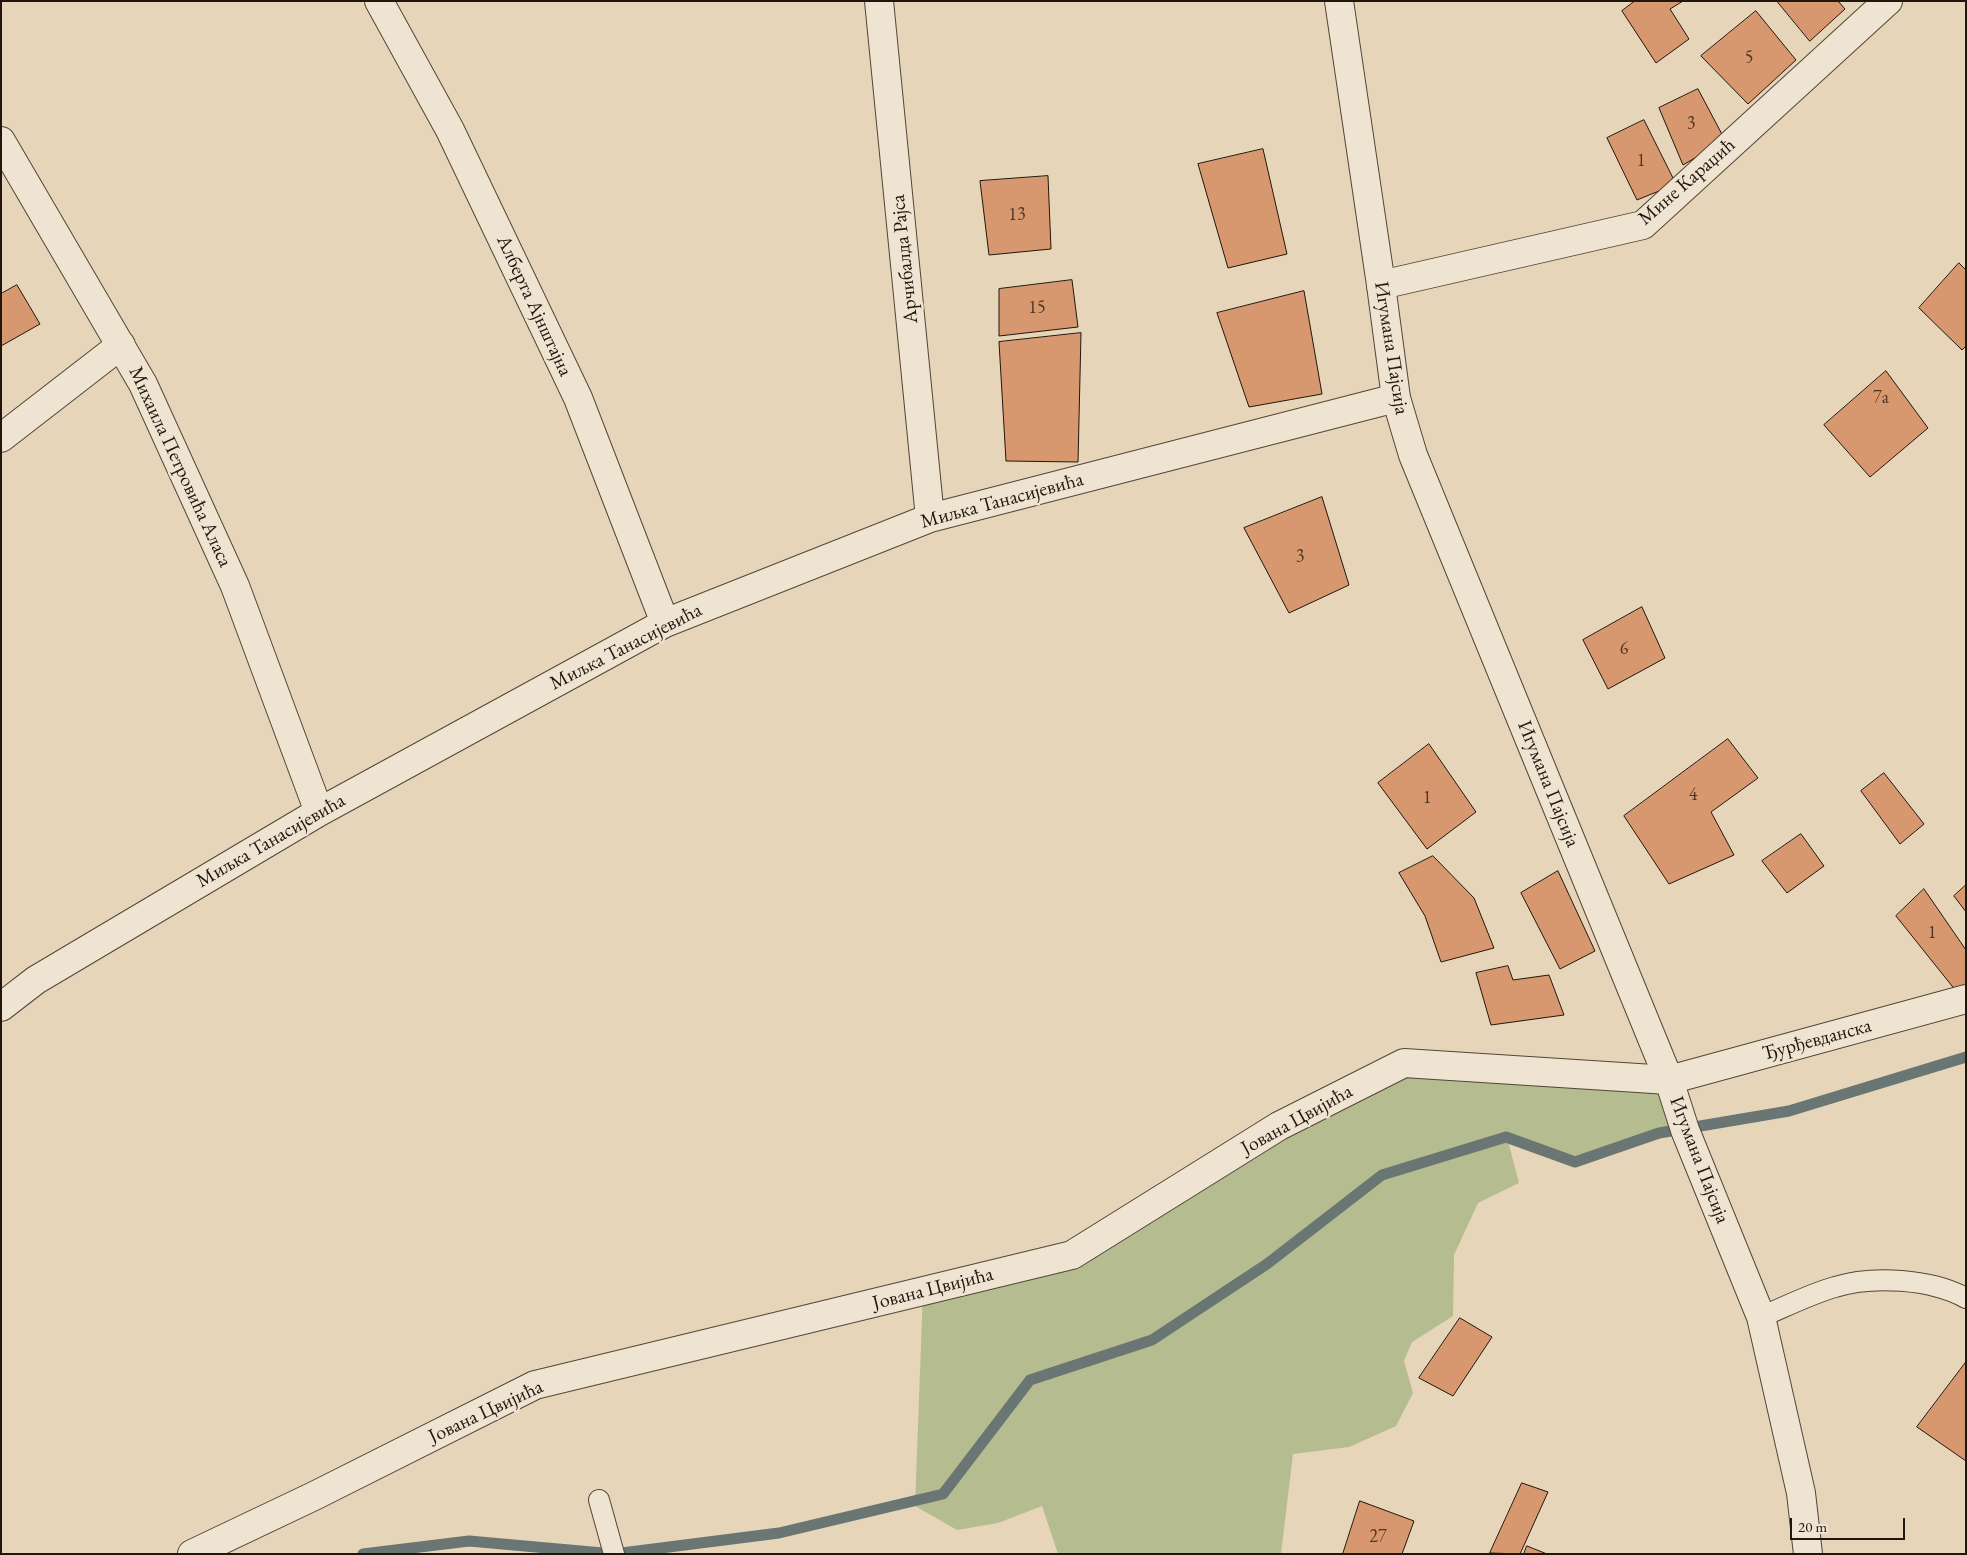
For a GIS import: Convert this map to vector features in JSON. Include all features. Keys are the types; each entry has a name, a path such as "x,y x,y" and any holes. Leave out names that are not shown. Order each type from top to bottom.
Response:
{"street":[{"name":"Алберта Ајнштајна","path":"379,1 450,130 573,390 665,623"},
{"name":"Арчибалда Рајса","path":"879,1 930,518"},
{"name":"Игумана Пајсија","path":"1339,1 1396,398 1414,455 1669,1080 1686,1130 1760,1317 1801,1493 1808,1554"},
{"name":"Мине Караџић","path":"1381,285 1643,226 1888,1"},
{"name":"Михаила Петровића Аласа","path":"1,141 143,384 235,586 319,812"},
{"path":"1,438 121,345"},
{"name":"Миљка Танасијевића","path":"1,1007 36,980 319,812 665,623 930,518 1396,398"},
{"name":"Ђурђевданска","path":"1669,1080 1966,999"},
{"name":"Јована Цвијића","path":"192,1554 314,1496 536,1385 1072,1255 1279,1126 1404,1063 1669,1080"}],"lane":[{"path":"1760,1317 1835,1287 1864,1281 1893,1280 1927,1285 1966,1298"},
{"path":"599,1500 614,1554"}],"green space":[{"path":"1404,1063 1669,1080 1685,1130 1659,1133 1575,1162 1507,1137 1519,1183 1478,1203 1454,1255 1453,1316 1412,1342 1404,1361 1413,1393 1396,1426 1349,1447 1293,1454 1281,1554 1058,1554 1042,1506 998,1523 957,1530 915,1506 923,1291 1072,1255"}],"building":[{"path":"1635,1 1683,1 1670,9 1689,39 1656,63 1622,11"},
{"path":"1777,1 1838,1 1845,9 1810,41"},
{"path":"1756,11 1796,60 1748,104 1701,56"},
{"path":"1698,89 1725,140 1683,165 1659,108"},
{"path":"1644,120 1676,184 1637,200 1607,138"},
{"path":"1263,149 1287,254 1228,268 1198,164"},
{"path":"1048,176 1051,249 989,255 980,181"},
{"path":"1959,263 1966,270 1966,346 1962,350 1919,308"},
{"path":"1072,280 1078,327 999,336 999,289"},
{"path":"17,285 40,324 1,346 1,294"},
{"path":"1304,291 1322,394 1249,407 1217,313"},
{"path":"1081,333 1078,462 1006,461 999,342"},
{"path":"1886,371 1928,428 1870,477 1824,425"},
{"path":"1322,497 1349,585 1289,613 1244,528"},
{"path":"1642,607 1665,658 1608,689 1583,640"},
{"path":"1728,739 1758,778 1711,812 1734,855 1669,884 1624,816"},
{"path":"1429,744 1476,812 1427,849 1378,783"},
{"path":"1884,773 1924,824 1900,844 1861,791"},
{"path":"1801,834 1824,866 1787,893 1762,861"},
{"path":"1433,856 1474,898 1494,948 1441,962 1425,916 1399,873"},
{"path":"1558,871 1595,951 1560,969 1521,893"},
{"path":"1966,885 1966,912 1954,896"},
{"path":"1924,889 1966,950 1966,987 1956,991 1896,916"},
{"path":"1508,966 1513,980 1549,975 1564,1015 1491,1025 1476,973"},
{"path":"1460,1318 1492,1337 1453,1396 1419,1378"},
{"path":"1966,1362 1966,1461 1917,1427"},
{"path":"1522,1483 1548,1492 1520,1554 1490,1553"},
{"path":"1360,1501 1414,1521 1402,1554 1343,1554"},
{"path":"1527,1546 1547,1554 1524,1554"}],"waterway":[{"path":"363,1554 469,1541 614,1554 779,1533 943,1494 1030,1380 1152,1340 1267,1264 1382,1175 1506,1137 1575,1162 1659,1133 1789,1111 1966,1057"}]}
